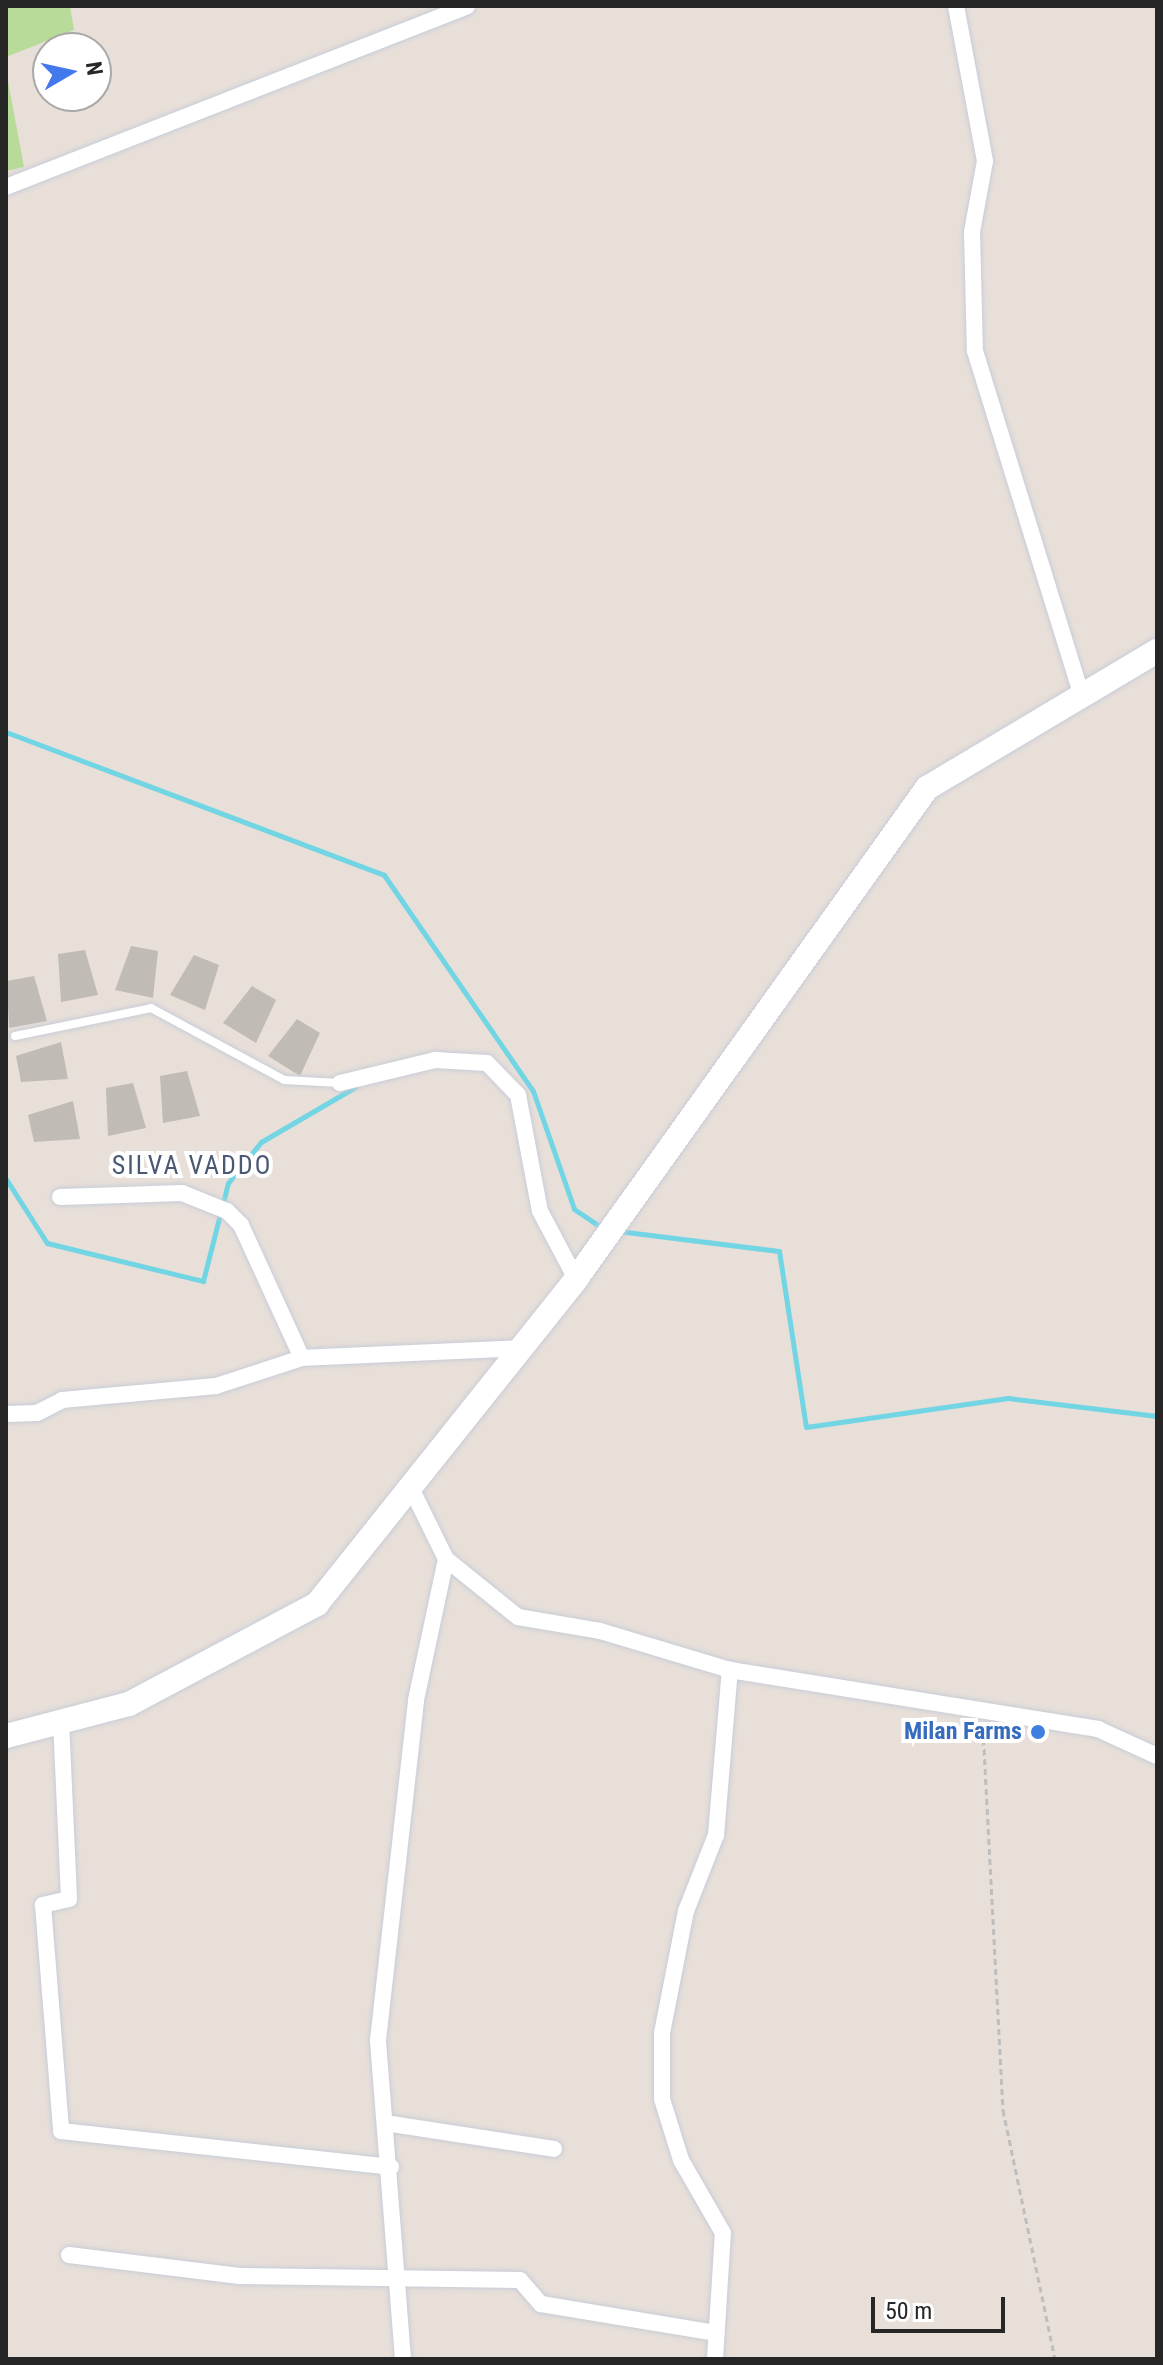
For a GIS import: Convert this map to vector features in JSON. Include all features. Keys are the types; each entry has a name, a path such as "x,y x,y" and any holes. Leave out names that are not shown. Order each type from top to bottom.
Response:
{"street":[{"path":"6,187 467,6"},
{"path":"956,6 985,161 970,259 975,351 1082,696"},
{"path":"6,1736 129,1704 317,1604 412,1490 576,1279 927,788 1157,651"},
{"path":"340,1083 435,1060 487,1063 518,1095 540,1211 576,1279"},
{"path":"60,1197 182,1193 227,1211 241,1225 302,1358"},
{"path":"6,1414 37,1413 62,1400 216,1386 302,1358 522,1348"},
{"path":"412,1490 446,1559 518,1617 600,1631 730,1670 1098,1729 1157,1756"},
{"path":"403,2359 401,2274 378,2040 416,1700 446,1559"},
{"path":"715,2359 723,2233 681,2160 662,2099 662,2033 686,1911 716,1835 730,1670"},
{"path":"61,1721 69,1899 43,1905 61,2131 391,2167"},
{"path":"385,2123 554,2149"},
{"path":"69,2255 240,2276 401,2274 520,2280 541,2304 717,2333"}],"lane":[{"path":"15,1036 151,1008 284,1080 340,1083"}],"path":[{"path":"982,1710 1003,2110 1055,2359"}],"green space":[{"path":"6,6 70,6 74,30 32,32 32,47 6,57"},
{"path":"6,70 24,167 6,171"}],"building":[{"path":"131,946 158,951 153,998 115,990"},
{"path":"85,950 98,995 61,1002 58,954"},
{"path":"194,955 219,965 205,1010 170,995"},
{"path":"34,976 47,1021 9,1028 7,981"},
{"path":"252,986 276,1000 256,1043 223,1023"},
{"path":"297,1019 320,1033 300,1076 268,1056"},
{"path":"61,1042 68,1079 21,1082 16,1056"},
{"path":"187,1071 200,1116 163,1123 160,1076"},
{"path":"133,1083 146,1128 108,1136 106,1088"},
{"path":"73,1101 80,1139 34,1142 28,1115"}],"waterway":[{"path":"6,732 384,875 533,1091 574,1209 604,1229"},
{"path":"6,1179 47,1243 203,1281 228,1183 261,1142 355,1087"},
{"path":"618,1231 779,1251 806,1427 1008,1398 1157,1416"}],"place":[{"name":"Milan Farms","path":"1038,1732"}],"district":[{"name":"SILVA VADDO","path":"192,1166"}]}
